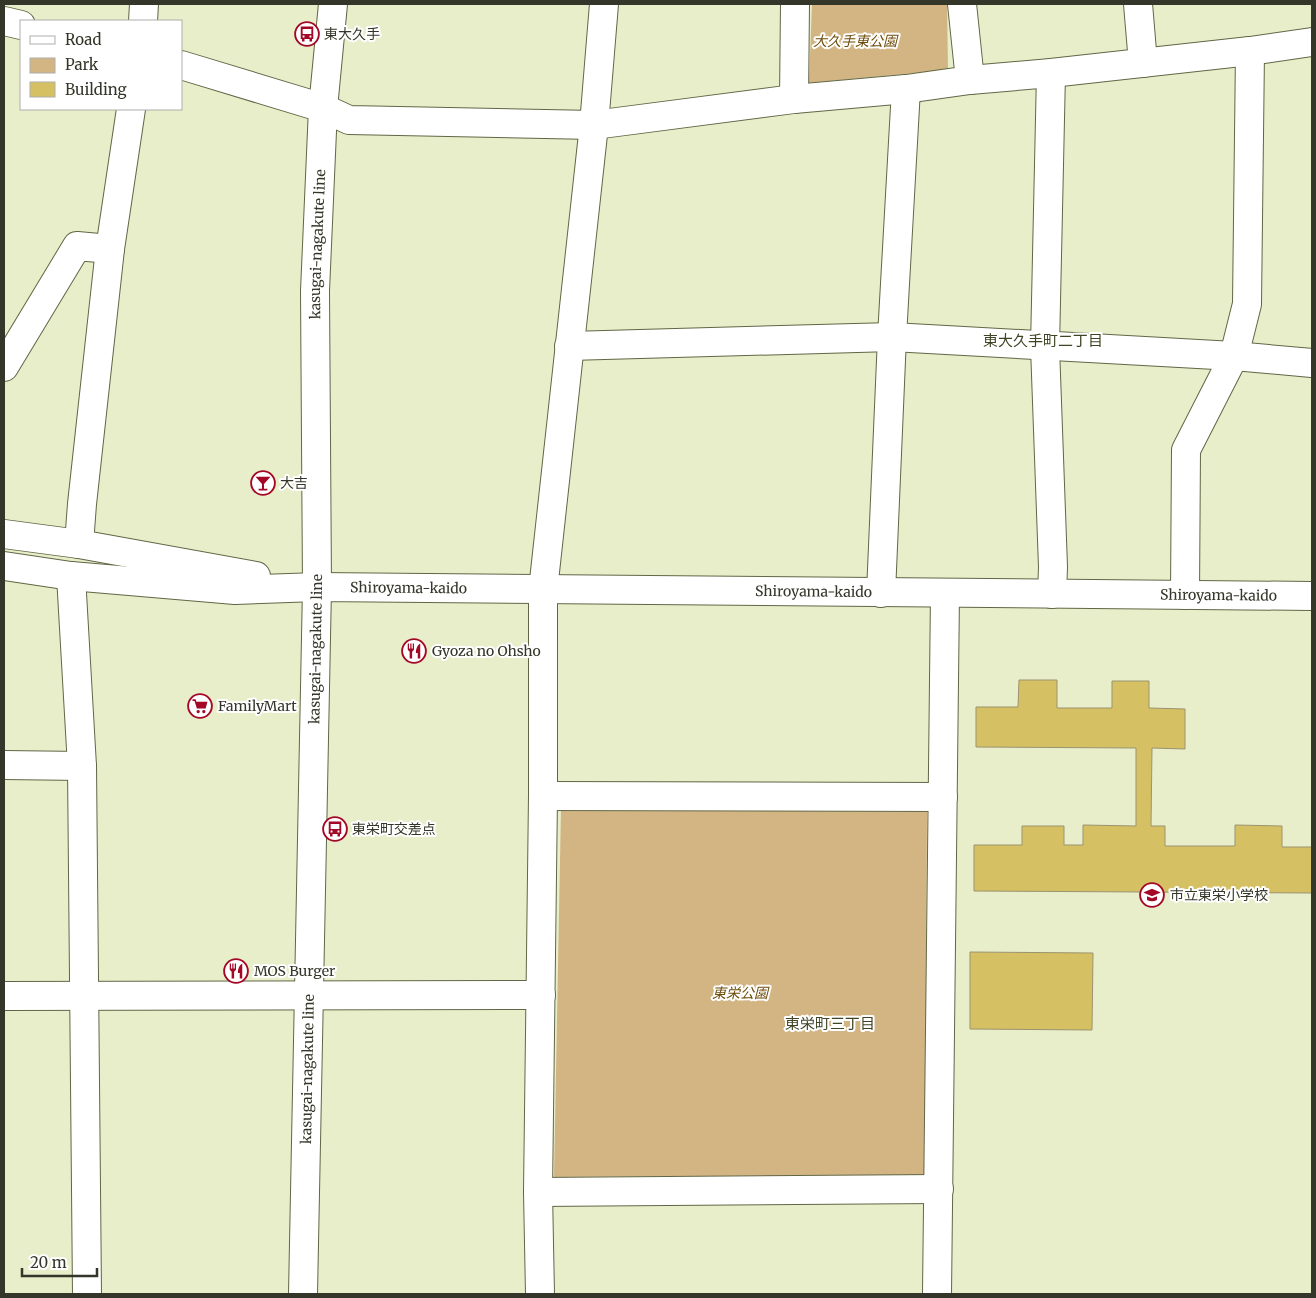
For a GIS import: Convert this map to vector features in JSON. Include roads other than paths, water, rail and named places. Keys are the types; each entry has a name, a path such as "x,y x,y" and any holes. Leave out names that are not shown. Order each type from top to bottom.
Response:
{"street":[{"path":"143,20 144,4"},
{"name":"kasugai-nagakute line","path":"303,1294 317,587 315,291 323,108 333,4"},
{"path":"540,1294 538,1192 543,796 543,590 594,125 604,4"},
{"path":"794,98 795,4"},
{"path":"962,4 970,80"},
{"path":"1138,4 1143,63"},
{"path":"4,21 20,25"},
{"path":"182,65 323,108 349,120 594,125 794,98 906,89 970,80 1250,51 1312,42"},
{"path":"1185,595 1186,450 1234,356 1247,304 1250,51"},
{"path":"1051,73 1045,346 1053,567 1052,594"},
{"path":"881,593 892,337 906,89"},
{"path":"79,544 110,249 131,110"},
{"path":"4,367 78,246 110,249"},
{"path":"569,346 892,337 1234,356 1312,363"},
{"name":"Shiroyama-kaido","path":"4,534 79,544 317,587"},
{"name":"Shiroyama-kaido","path":"4,566 71,576 235,590 317,587 1312,596"},
{"path":"71,576 82,766 86,1294"},
{"path":"937,1294 945,593"},
{"path":"4,765 82,766"},
{"path":"543,796 943,798"},
{"path":"4,996 541,995"},
{"path":"538,1192 939,1189"}],"place":[{"name":"東大久手","path":"307,34"},
{"name":"大吉","path":"263,483"},
{"name":"Gyoza no Ohsho","path":"414,651"},
{"name":"FamilyMart","path":"200,706"},
{"name":"東栄町交差点","path":"335,829"},
{"name":"市立東栄小学校","path":"1152,895"},
{"name":"MOS Burger","path":"236,971"}],"district":[{"name":"東大久手町二丁目","path":"1043,340"},
{"name":"東栄町三丁目","path":"830,1023"}],"park label":[{"name":"大久手東公園","path":"855,41"},
{"name":"東栄公園","path":"740,993"}]}
